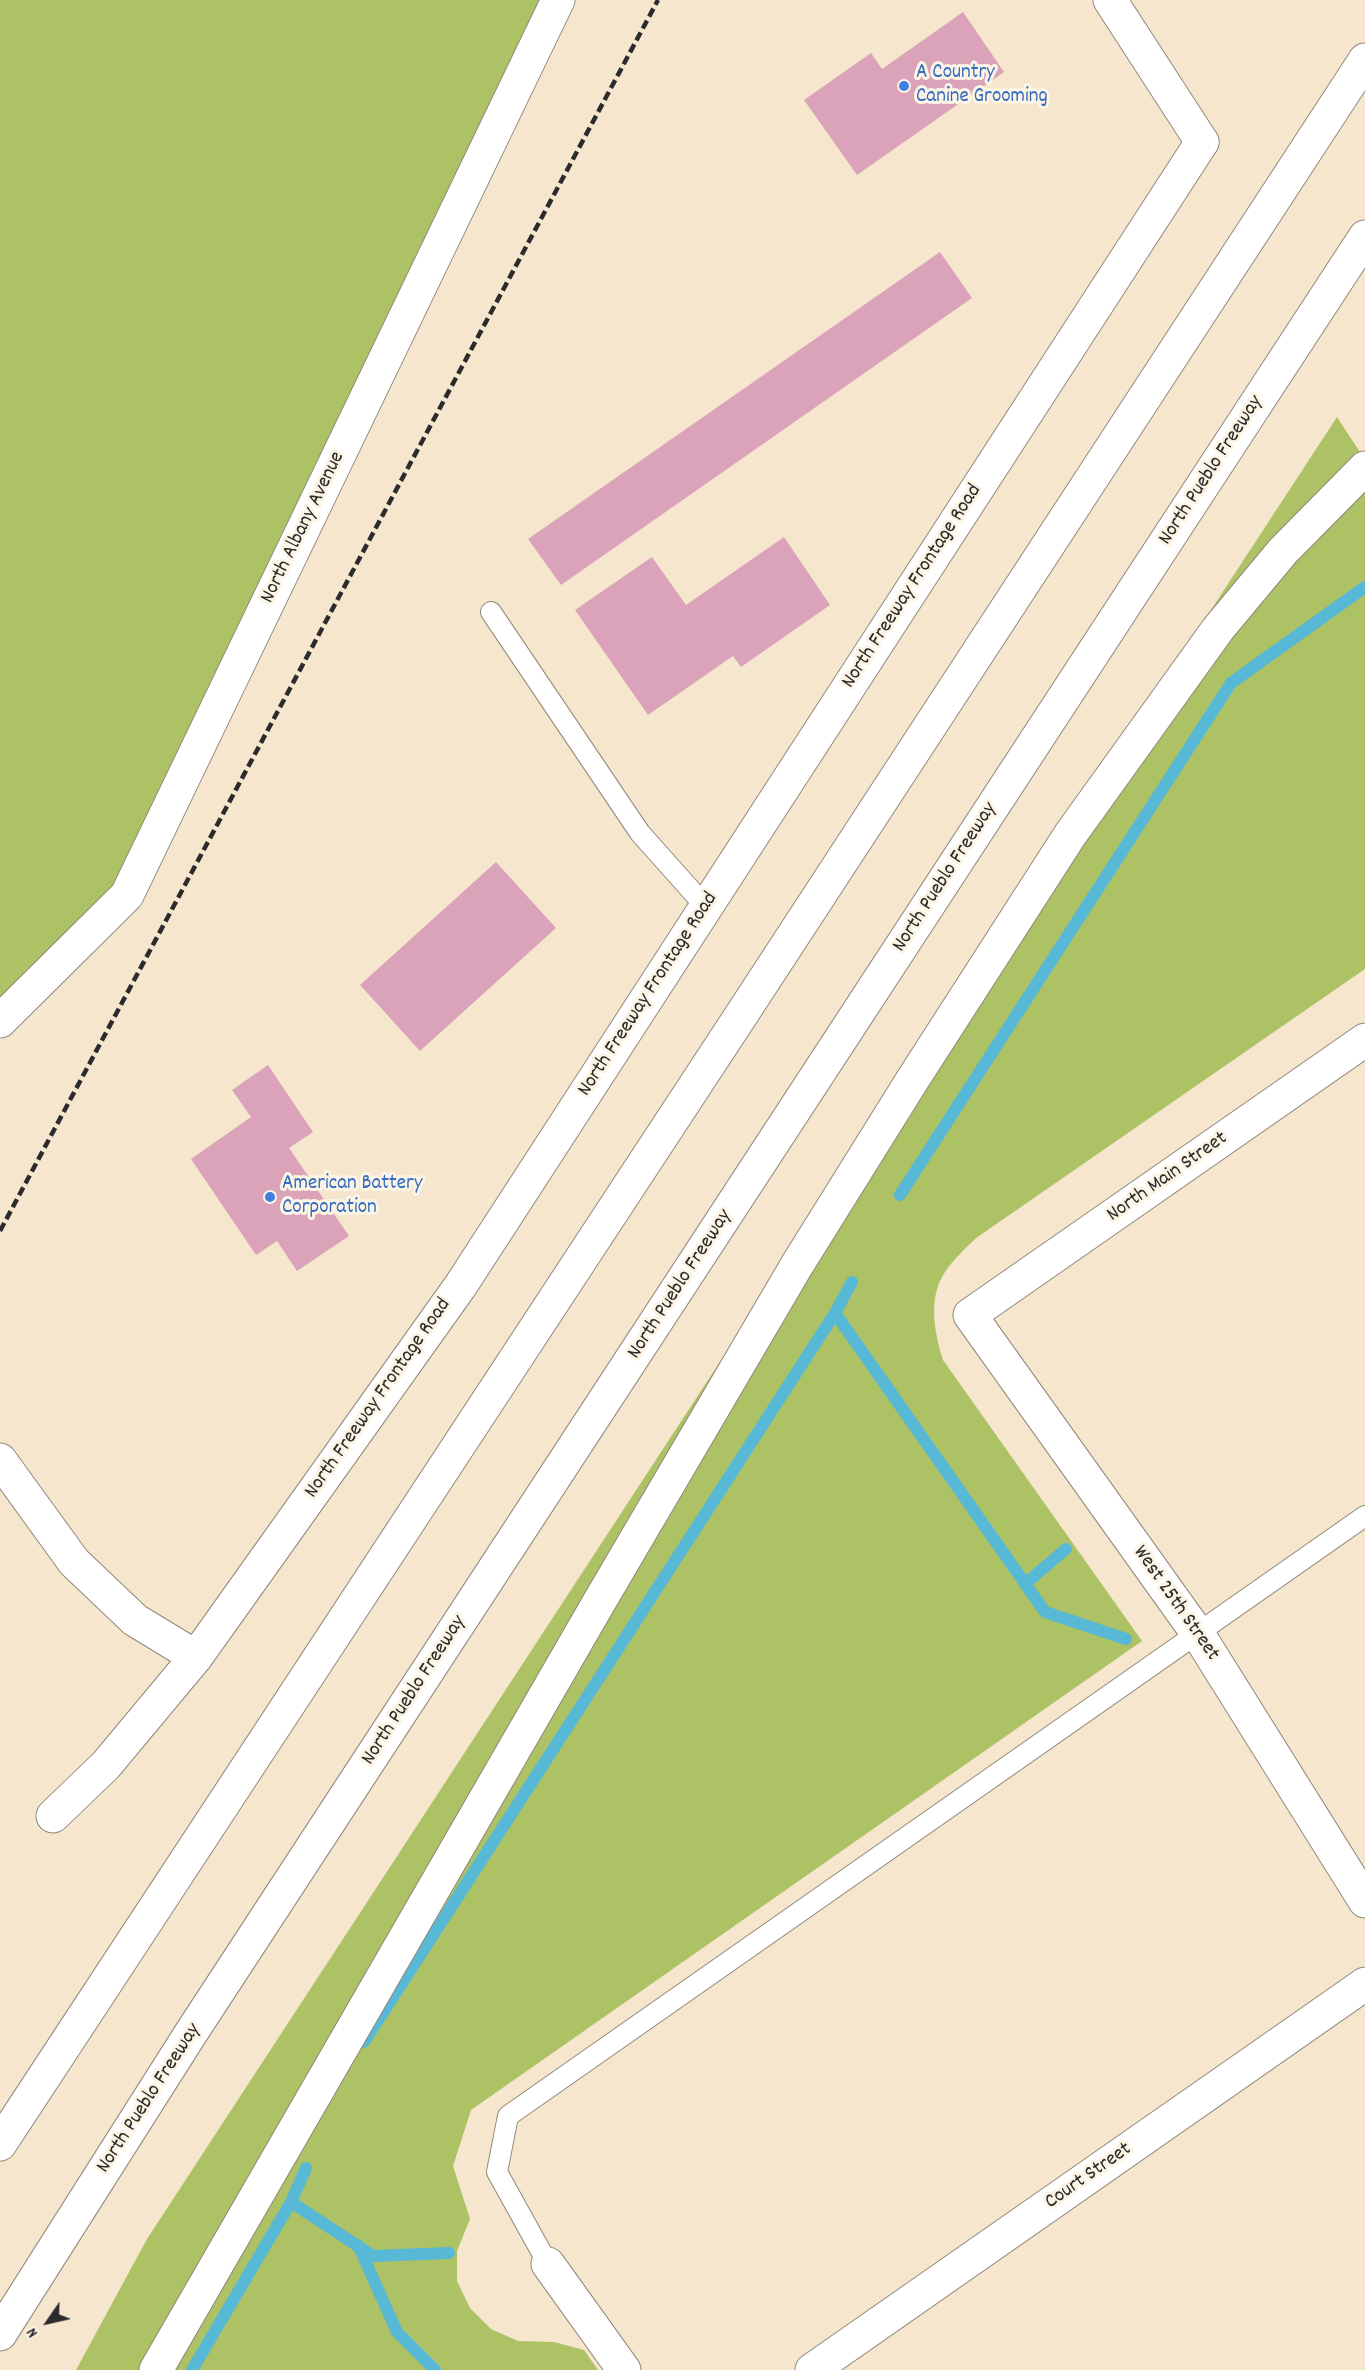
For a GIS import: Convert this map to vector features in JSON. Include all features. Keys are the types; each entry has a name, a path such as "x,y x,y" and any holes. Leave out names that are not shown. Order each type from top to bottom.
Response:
{"main road":[{"name":"North Albany Avenue","path":"0,1021 127,895 558,0"},
{"name":"North Freeway Frontage Road","path":"52,1816 106,1765 196,1657 461,1285 1202,142 1110,0"},
{"path":"0,2144 1365,60"},
{"name":"North Pueblo Freeway","path":"0,2334 191,2033 1365,237"},
{"path":"156,2370 598,1604 797,1265 912,1079 1070,835 1218,629 1283,551 1365,468"},
{"name":"North Main Street","path":"970,1315 1365,1040"},
{"name":"West 25th Street","path":"970,1315 1198,1634 1365,1901"},
{"path":"0,1460 74,1562 135,1620 196,1657"},
{"name":"Court Street","path":"812,2370 1365,1984"},
{"path":"548,2264 624,2370"}],"lane":[{"path":"491,612 640,832 706,907"},
{"path":"548,2264 497,2172 508,2116 1365,1516"}],"green space":[{"path":"0,0 558,0 127,895 0,1021"},
{"path":"1337,417 1365,460 1365,969 976,1238 947,1269 941,1279 935,1302 935,1326 943,1360 1142,1641 471,2110 453,2166 470,2219 457,2251 457,2281 470,2308 491,2329 518,2341 554,2342 584,2350 598,2370 76,2370 147,2239"}],"building":[{"name":"A Country Canine Grooming","path":"963,12 1004,72 857,175 804,100 871,53 882,69"},
{"path":"940,252 972,298 561,585 528,539"},
{"path":"784,537 830,605 741,667 733,656 648,715 575,610 652,557 686,605"},
{"path":"496,862 556,928 420,1051 360,985"},
{"name":"American Battery Corporation","path":"268,1065 313,1132 289,1148 349,1236 297,1271 277,1241 256,1255 191,1159 251,1117 232,1090"}],"waterway":[{"path":"900,1195 1231,683 1365,587"},
{"path":"364,2042 835,1313 852,1282"},
{"path":"835,1313 1045,1612 1126,1639"},
{"path":"1025,1584 1066,1549"},
{"path":"192,2370 291,2202 306,2168"},
{"path":"291,2202 373,2256 449,2253"},
{"path":"358,2245 397,2332 435,2370"}],"railway":[{"path":"0,1231 658,0"}],"place":[{"name":"A Country Canine Grooming","path":"904,86"},
{"name":"American Battery Corporation","path":"270,1197"}]}
